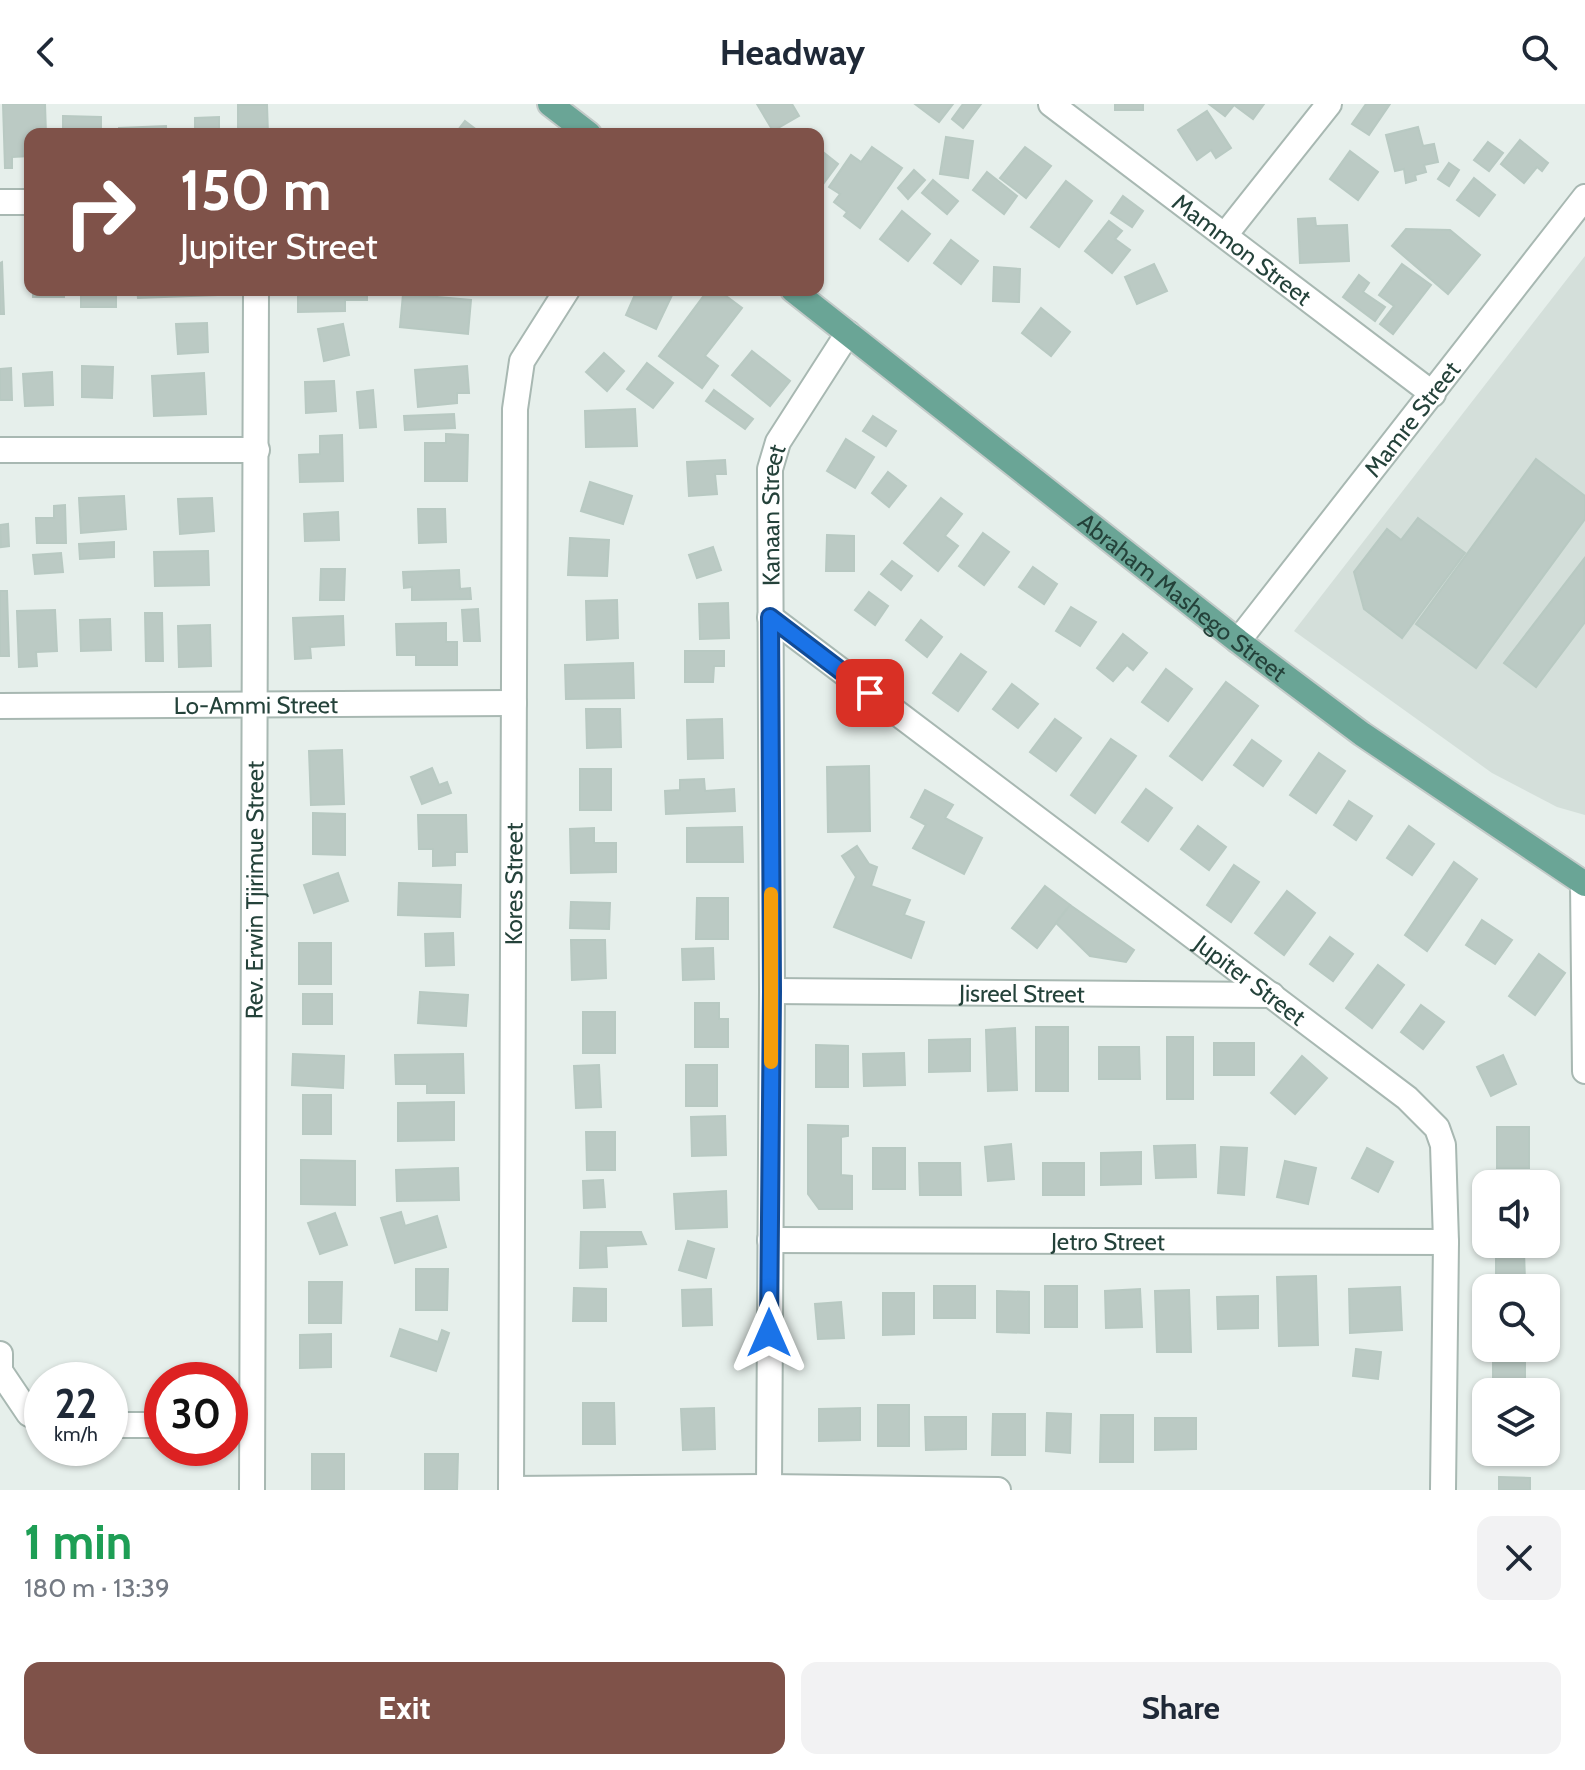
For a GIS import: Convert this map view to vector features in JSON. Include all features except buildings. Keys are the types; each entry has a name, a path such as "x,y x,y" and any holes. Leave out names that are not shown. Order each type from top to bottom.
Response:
{"main road":[{"path":"550,104 581,128"},
{"name":"Abraham Mashego Street","path":"801,296 1238,641 1362,734 1584,883"}],"street":[{"name":"Mammon Street","path":"1051,104 1433,394"},
{"path":"1225,235 1329,104"},
{"path":"0,202 24,202"},
{"name":"Mamre Street","path":"1238,641 1582,206"},
{"name":"Rev. Erwin Tjirimue Street","path":"242,1362 256,706 256,296"},
{"name":"Kores Street","path":"511,1489 517,382 522,361 563,296"},
{"name":"Kanaan Street","path":"769,1487 772,991 770,469 778,442 848,333"},
{"path":"0,450 257,450"},
{"name":"Jupiter Street","path":"770,617 1407,1098 1437,1128 1443,1145 1446,1242 1443,1490"},
{"name":"Lo-Ammi Street","path":"0,706 514,703"},
{"path":"1584,883 1585,1071"},
{"name":"Jisreel Street","path":"772,991 1272,995"},
{"name":"Jetro Street","path":"770,1240 1446,1242"},
{"path":"0,1354 0,1371 24,1407"},
{"name":"Rev. Erwin Tjirimue Street","path":"248,1466 252,1490"},
{"path":"511,1489 769,1487 998,1490"}],"shaded area":[{"path":"1585,256 1585,815 1557,807 1492,773 1294,631"}],"slow traffic":[{"path":"771,894 771,1062"}],"route":[{"path":"769,1333 772,991 770,617 870,693"}]}
